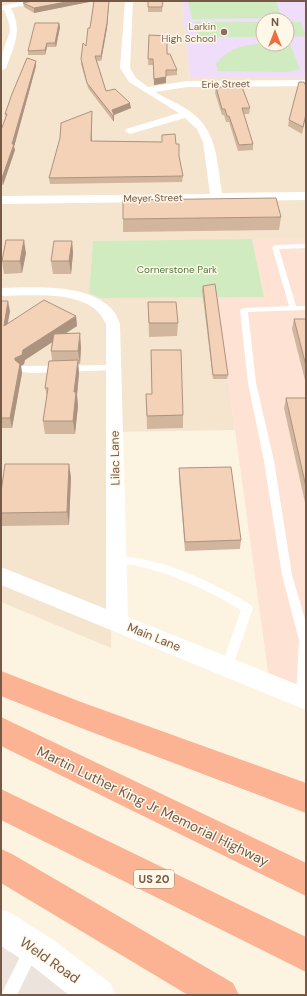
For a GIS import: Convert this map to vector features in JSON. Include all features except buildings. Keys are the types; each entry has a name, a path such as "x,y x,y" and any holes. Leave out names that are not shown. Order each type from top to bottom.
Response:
{"highway":[{"path":"1,683 81,716 306,798"},
{"name":"Martin Luther King Jr Memorial Highway","path":"1,731 306,880"},
{"name":"US 20","path":"1,804 306,955"},
{"path":"1,865 221,995"}],"street":[{"path":"1,68 14,35 14,22 4,7 36,1"},
{"path":"129,1 125,68 132,80 187,114 202,128 206,135 217,197"},
{"name":"Erie Street","path":"146,90 187,84 306,83"},
{"path":"130,131 187,114"},
{"name":"Meyer Street","path":"1,200 306,196"},
{"name":"Lilac Lane","path":"1,292 42,292 73,295 93,302 102,308 111,318 113,324 118,622"},
{"name":"Main Lane","path":"1,576 304,698"},
{"name":"Weld Road","path":"1,926 33,947 98,995"}],"lane":[{"path":"293,308 274,247 306,246"},
{"path":"304,698 305,640 287,576 269,461 252,383 244,310 306,308"},
{"path":"22,369 114,368"},
{"path":"116,560 137,561 182,576 220,592 247,608 227,667"},
{"path":"9,995 33,947"}],"shaded area":[{"path":"1,1 182,1 190,78 306,78 306,239 93,241 89,293 101,298 217,297 235,430 112,432 111,648 1,602"},
{"name":"Larkin High School","path":"182,1 306,1 306,78 190,78"},
{"path":"252,239 306,239 306,693 269,679 217,297 264,296"},
{"path":"1,939 79,995 1,995"}],"green space":[{"path":"188,1 276,1 280,12 255,12 255,18 192,19"},
{"path":"194,22 255,22 255,37 199,37"},
{"path":"295,22 301,22 306,36 295,37"},
{"path":"255,44 255,52 293,52 300,69 288,72 218,71 216,64 223,56 239,47"},
{"name":"Cornerstone Park","path":"252,239 264,297 101,298 89,293 93,241"}],"place":[{"name":"Larkin High School","path":"224,32"}]}
